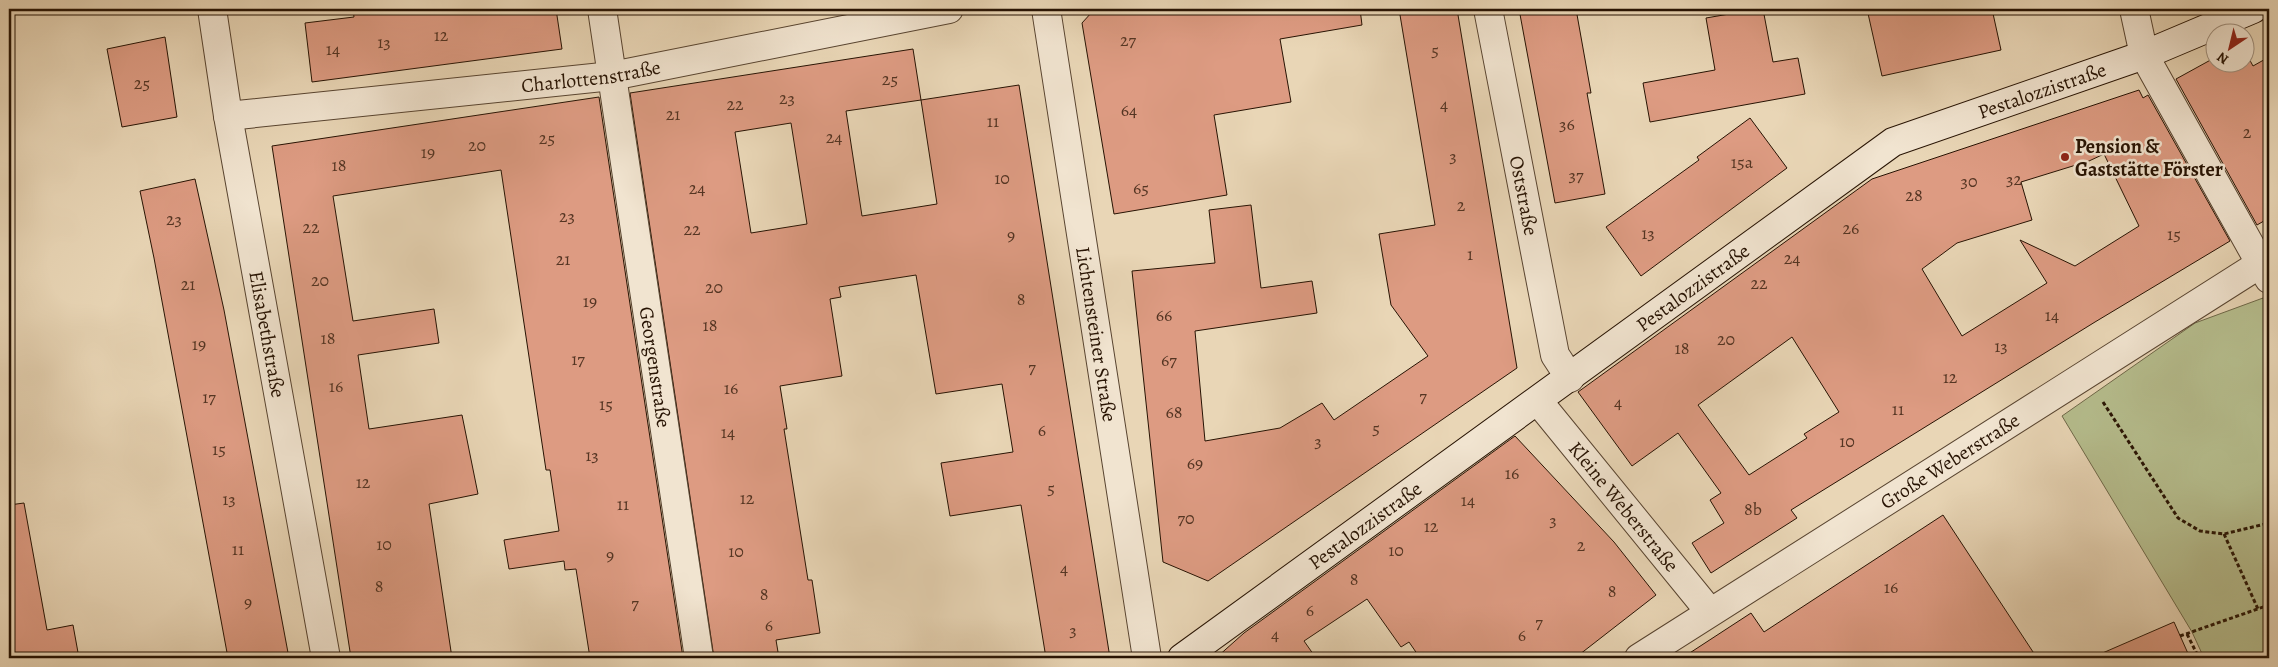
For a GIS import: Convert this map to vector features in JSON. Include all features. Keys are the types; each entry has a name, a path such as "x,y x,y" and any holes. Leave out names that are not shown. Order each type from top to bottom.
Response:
{"street":[{"name":"Elisabethstraße","path":"212,9 228,116 326,658"},
{"name":"Georgenstraße","path":"602,9 699,658"},
{"name":"Charlottenstraße","path":"228,116 612,76 949,9"},
{"name":"Lichtensteiner Straße","path":"1046,9 1147,658"},
{"name":"Oststraße","path":"1488,9 1555,355 1570,378"},
{"path":"2134,9 2144,55 2265,271"},
{"name":"Pestalozzistraße","path":"1182,658 1893,142 2144,55 2253,9"},
{"name":"Große Weberstraße","path":"1639,658 2085,375 2265,271"},
{"name":"Kleine Weberstraße","path":"1538,401 1710,612"}],"path":[{"path":"2085,375 2178,518 2200,531 2224,534 2269,522"},
{"path":"2224,534 2258,609"},
{"path":"2180,636 2269,605"},
{"path":"2187,634 2198,658"}],"green space":[{"path":"2263,298 2269,309 2269,658 2204,658 2192,632 2062,416 2195,323"}],"building":[{"path":"353,9 556,9 562,49 312,82 305,23 354,17"},
{"path":"1109,9 1360,9 1362,25 1280,39 1291,102 1214,115 1227,195 1114,214 1082,23 1092,12"},
{"path":"1399,9 1457,9 1517,368 1208,581 1163,562 1132,271 1215,263 1209,210 1251,205 1261,288 1312,281 1317,313 1195,331 1205,441 1280,428 1322,403 1334,420 1428,356 1391,305 1379,234 1435,225"},
{"path":"1519,9 1576,9 1591,93 1587,93 1605,194 1555,203"},
{"path":"1763,9 1773,62 1798,58 1805,94 1650,122 1643,83 1715,70 1706,18"},
{"path":"1867,9 1992,9 2001,50 1882,76"},
{"path":"165,37 177,117 122,127 107,49"},
{"path":"913,49 921,100 1019,85 1110,658 1046,658 1021,505 950,516 941,463 1013,452 1002,384 936,394 916,275 839,287 841,297 830,299 842,376 780,386 787,429 784,429 808,580 812,580 820,633 776,640 779,658 714,658 630,93","holes":["921,100 937,204 862,216 846,111","791,123 807,224 751,233 735,132"]},
{"path":"2269,57 2269,218 2257,225 2176,79 2206,62 2206,72 2256,72 2256,64"},
{"path":"2139,90 2143,98 2148,95 2230,241 1791,510 1797,518 1711,573 1692,543 1724,523 1710,500 1721,493 1678,433 1632,466 1578,392 1872,179","holes":["2104,154 2139,226 2075,266 2020,240 2047,283 1962,336 1922,269 1957,243 2032,220 2021,182 2089,161","1792,337 1839,412 1804,434 1807,438 1749,475 1698,405"]},
{"path":"599,97 683,658 590,658 576,569 565,570 564,561 509,569 504,540 559,531 550,470 546,470 501,170 333,196 353,321 434,309 439,343 358,355 369,429 462,415 478,494 429,504 452,658 351,658 272,146"},
{"path":"1750,118 1787,168 1641,276 1606,227 1699,160 1697,157"},
{"path":"195,179 224,310 289,658 228,658 140,191"},
{"path":"1515,436 1614,542 1656,595 1575,658 1420,658 1409,642 1401,647 1367,599 1304,641 1316,658 1216,658 1244,633"},
{"path":"24,503 47,630 73,625 79,658 9,658 9,638 14,637 9,637 9,505"},
{"path":"1943,515 2037,658 1682,658 1751,613 1764,632"},
{"path":"2174,622 2190,658 2091,658"}],"place":[{"name":"Pension & Gaststätte Förster","path":"2065,157"}]}
